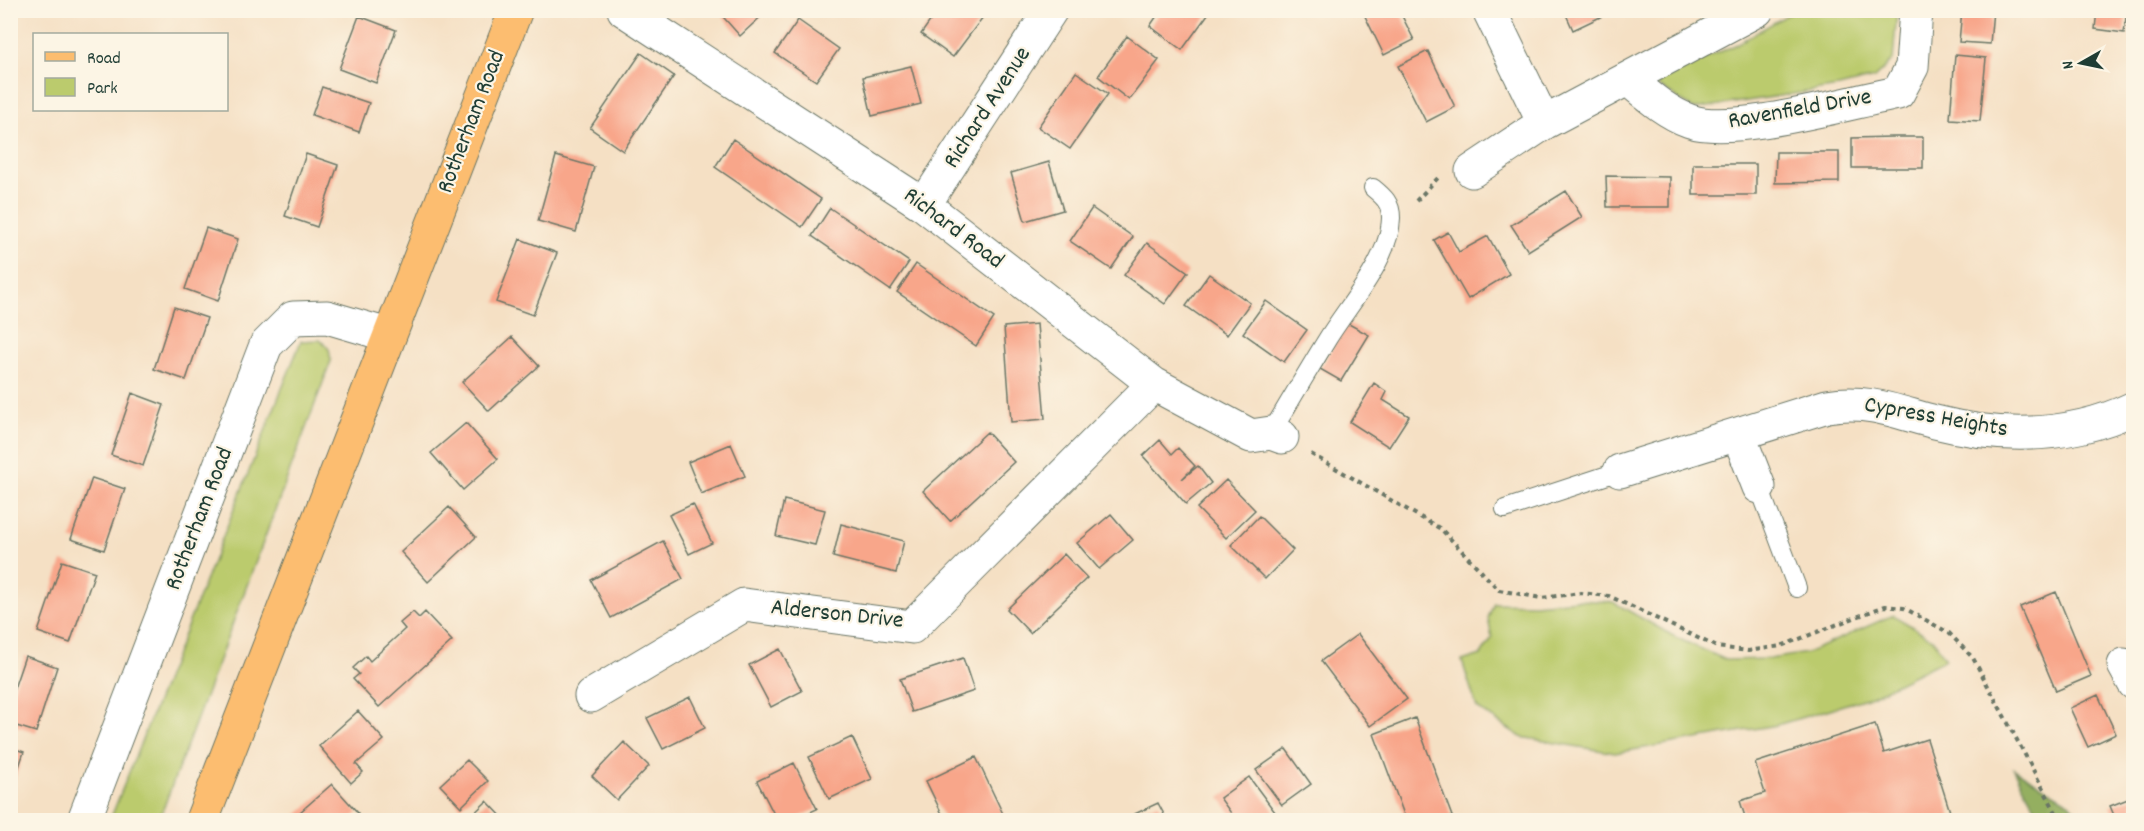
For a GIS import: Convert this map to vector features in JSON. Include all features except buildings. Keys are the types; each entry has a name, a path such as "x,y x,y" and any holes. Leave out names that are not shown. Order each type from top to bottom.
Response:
{"main road":[{"name":"Rotherham Road","path":"202,820 388,335 516,10"}],"street":[{"name":"Richard Road","path":"624,10 924,205 1154,384 1251,436 1277,435"},
{"name":"Richard Avenue","path":"924,205 1051,10"},
{"path":"1489,10 1544,123"},
{"path":"1472,171 1544,123 1629,80 1757,10"},
{"name":"Ravenfield Drive","path":"1629,80 1657,103 1691,121 1735,126 1898,93 1912,67 1916,10"},
{"name":"Rotherham Road","path":"84,820 266,345 293,318 327,318 388,335"},
{"name":"Alderson Drive","path":"591,696 744,604 912,627 1154,384"},
{"name":"Cypress Heights","path":"1620,471 1739,436 1827,406 1851,402 1874,404 1902,414 1970,429 2037,434 2110,419 2133,408"},
{"path":"1739,436 1759,487"}],"lane":[{"path":"1277,435 1329,337 1368,279 1388,238 1391,219 1387,199 1373,188"},
{"path":"1505,509 1620,471"},
{"path":"1759,487 1797,588"}],"path":[{"path":"1391,219 1418,199 1437,178 1466,161 1472,171"},
{"path":"1277,435 1441,529 1498,590 1541,598 1581,593 1609,596 1717,648 1748,651 1781,646 1885,606 1904,608 1949,633 1973,658 2060,820"}],"green space":[{"path":"1794,11 1897,11 1893,60 1874,78 1839,87 1694,109 1657,85 1665,75 1733,46"},
{"path":"320,340 329,349 331,361 159,820 110,820 301,341"},
{"path":"1577,600 1613,602 1677,638 1726,660 1770,659 1807,653 1893,615 1933,639 1946,659 1870,697 1777,725 1615,753 1521,737 1477,708 1462,661 1481,655 1492,638 1488,618 1494,603 1534,604"},
{"path":"2014,769 2069,802 2084,820 2042,820"}]}
